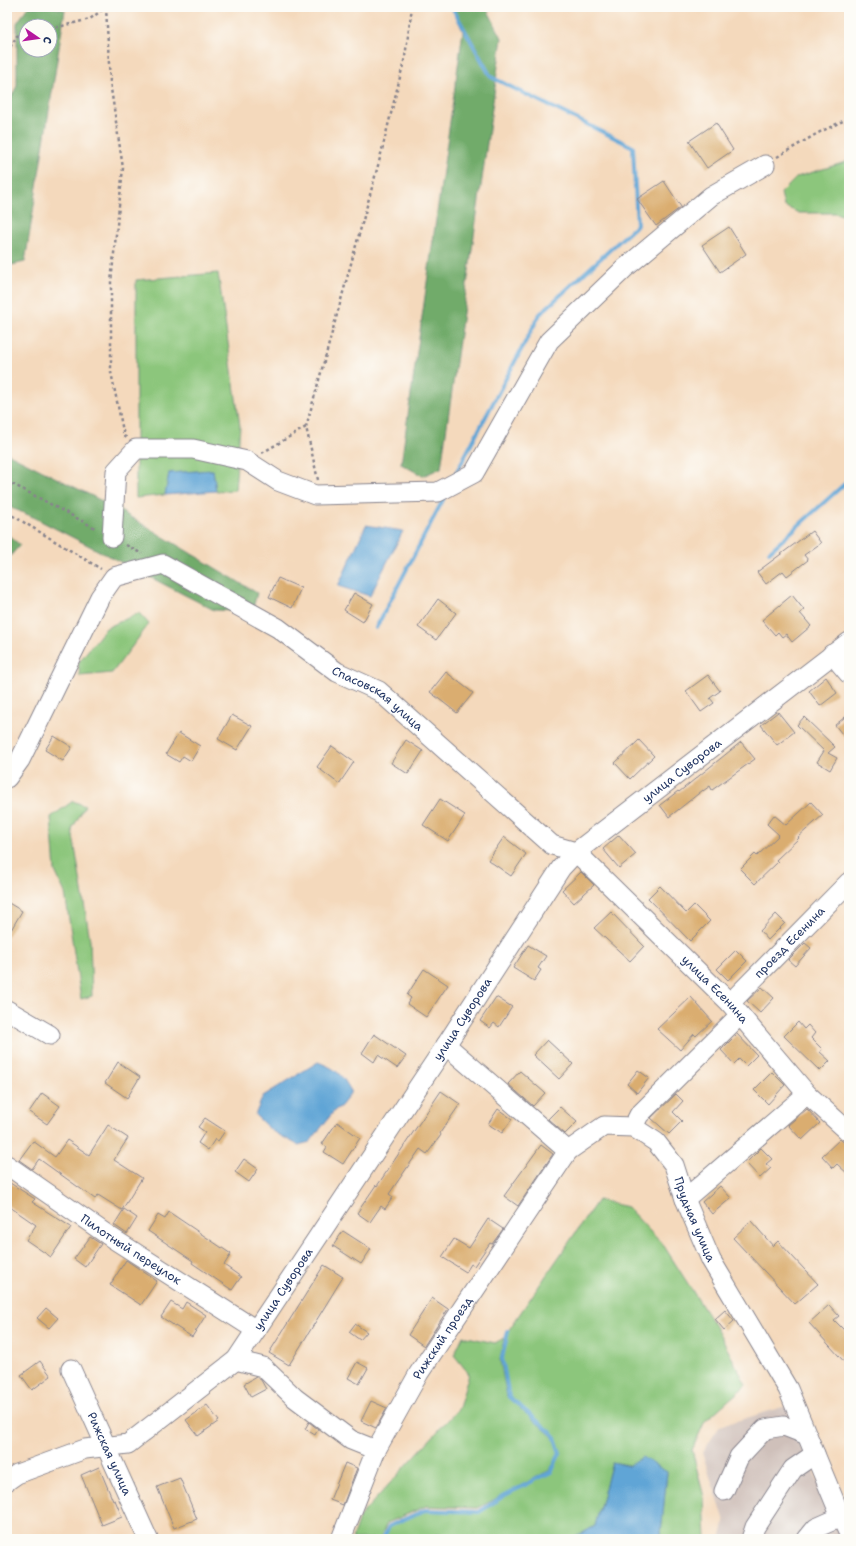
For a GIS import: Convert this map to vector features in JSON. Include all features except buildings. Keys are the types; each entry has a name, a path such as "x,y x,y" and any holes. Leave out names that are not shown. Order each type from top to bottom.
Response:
{"street":[{"path":"112,537 116,471 136,450 192,449 247,460 278,481 315,495 438,492 474,473 549,341 625,268 710,196 764,165"},
{"path":"7,778 20,760 100,598 114,577 163,564"},
{"name":"Спасовская улица","path":"163,564 278,628 337,672 379,691 552,845 576,852"},
{"name":"улица Суворова","path":"107,1448 128,1444 236,1360 446,1045 561,868 576,852 849,642"},
{"path":"832,654 849,674"},
{"name":"улица Есенина","path":"576,852 735,1009 807,1094 849,1132"},
{"name":"проезд Есенина","path":"633,1127 639,1114 849,882"},
{"path":"7,1010 50,1035"},
{"path":"446,1045 568,1151 604,1126 633,1127"},
{"path":"685,1199 807,1094"},
{"name":"Прудная улица","path":"633,1127 656,1142 674,1165 685,1199 711,1260 788,1389 845,1525"},
{"name":"Рижский проезд","path":"341,1539 376,1450 419,1373 568,1151"},
{"name":"Пилотный переулок","path":"7,1165 112,1238 256,1330"},
{"path":"236,1360 263,1367 295,1398 351,1440 376,1450"},
{"name":"Рижская улица","path":"71,1369 148,1539"},
{"path":"724,1491 739,1457 765,1429 784,1426 807,1435"},
{"path":"7,1481 17,1474 85,1449 107,1448"},
{"path":"752,1539 755,1527 793,1469 815,1454"},
{"path":"807,1539 816,1528 845,1525"}],"path":[{"path":"106,7 110,82 123,168 111,282 111,372 124,436 136,450"},
{"path":"58,27 90,19 106,7"},
{"path":"322,494 306,427 381,155 405,57 412,7"},
{"path":"7,52 18,36"},
{"path":"764,165 818,133 849,118"},
{"path":"247,460 277,445 306,427"},
{"path":"7,481 163,564"},
{"path":"7,514 15,517 114,577"}],"shaded area":[{"path":"786,1406 842,1539 720,1539 725,1521 702,1453 720,1426"}],"green space":[{"path":"28,7 52,7 65,10 58,54 58,18 20,18"},
{"path":"452,7 486,7 502,38 441,468 423,476 401,464 463,31"},
{"path":"18,22 18,58 57,58 25,262 7,266 7,105 17,86"},
{"path":"849,161 849,217 835,213 799,213 784,206 781,193 797,177"},
{"path":"218,273 240,426 235,490 216,491 213,470 169,473 165,495 136,498 136,280"},
{"path":"7,453 112,506 257,593 252,612 214,610 31,516 7,506"},
{"path":"7,534 20,545 7,560"},
{"path":"139,613 149,624 112,673 80,676 78,663 106,628"},
{"path":"73,801 85,806 72,829 90,940 92,996 81,999 65,893 55,871 51,817"},
{"path":"598,1200 627,1207 664,1246 718,1331 746,1385 705,1421 692,1450 704,1497 706,1539 665,1539 661,1533 667,1472 612,1462 595,1526 572,1539 452,1539 439,1534 421,1539 383,1539 389,1526 425,1510 479,1512 505,1495 551,1472 560,1453 554,1435 509,1397 502,1358 508,1331"},
{"path":"463,1336 495,1343 504,1338 500,1360 507,1397 553,1437 559,1453 550,1470 478,1508 426,1506 387,1523 380,1539 352,1539 360,1516 459,1408 469,1374 454,1355"}],"water":[{"path":"213,470 216,491 165,495 169,473"},
{"path":"366,525 403,531 370,596 338,586"},
{"path":"318,1062 338,1072 351,1091 341,1106 334,1111 310,1142 298,1145 272,1131 255,1115 263,1096"},
{"path":"642,1457 667,1472 661,1533 665,1539 572,1539 595,1526 612,1462 629,1466"}],"waterway":[{"path":"452,7 491,77 633,147 637,225 540,314 455,475"},
{"path":"769,552 849,480"},
{"path":"376,628 445,496"},
{"path":"383,1539 389,1526 425,1510 479,1512 505,1495 551,1472 560,1453 554,1435 509,1397 502,1358 508,1331"}]}
